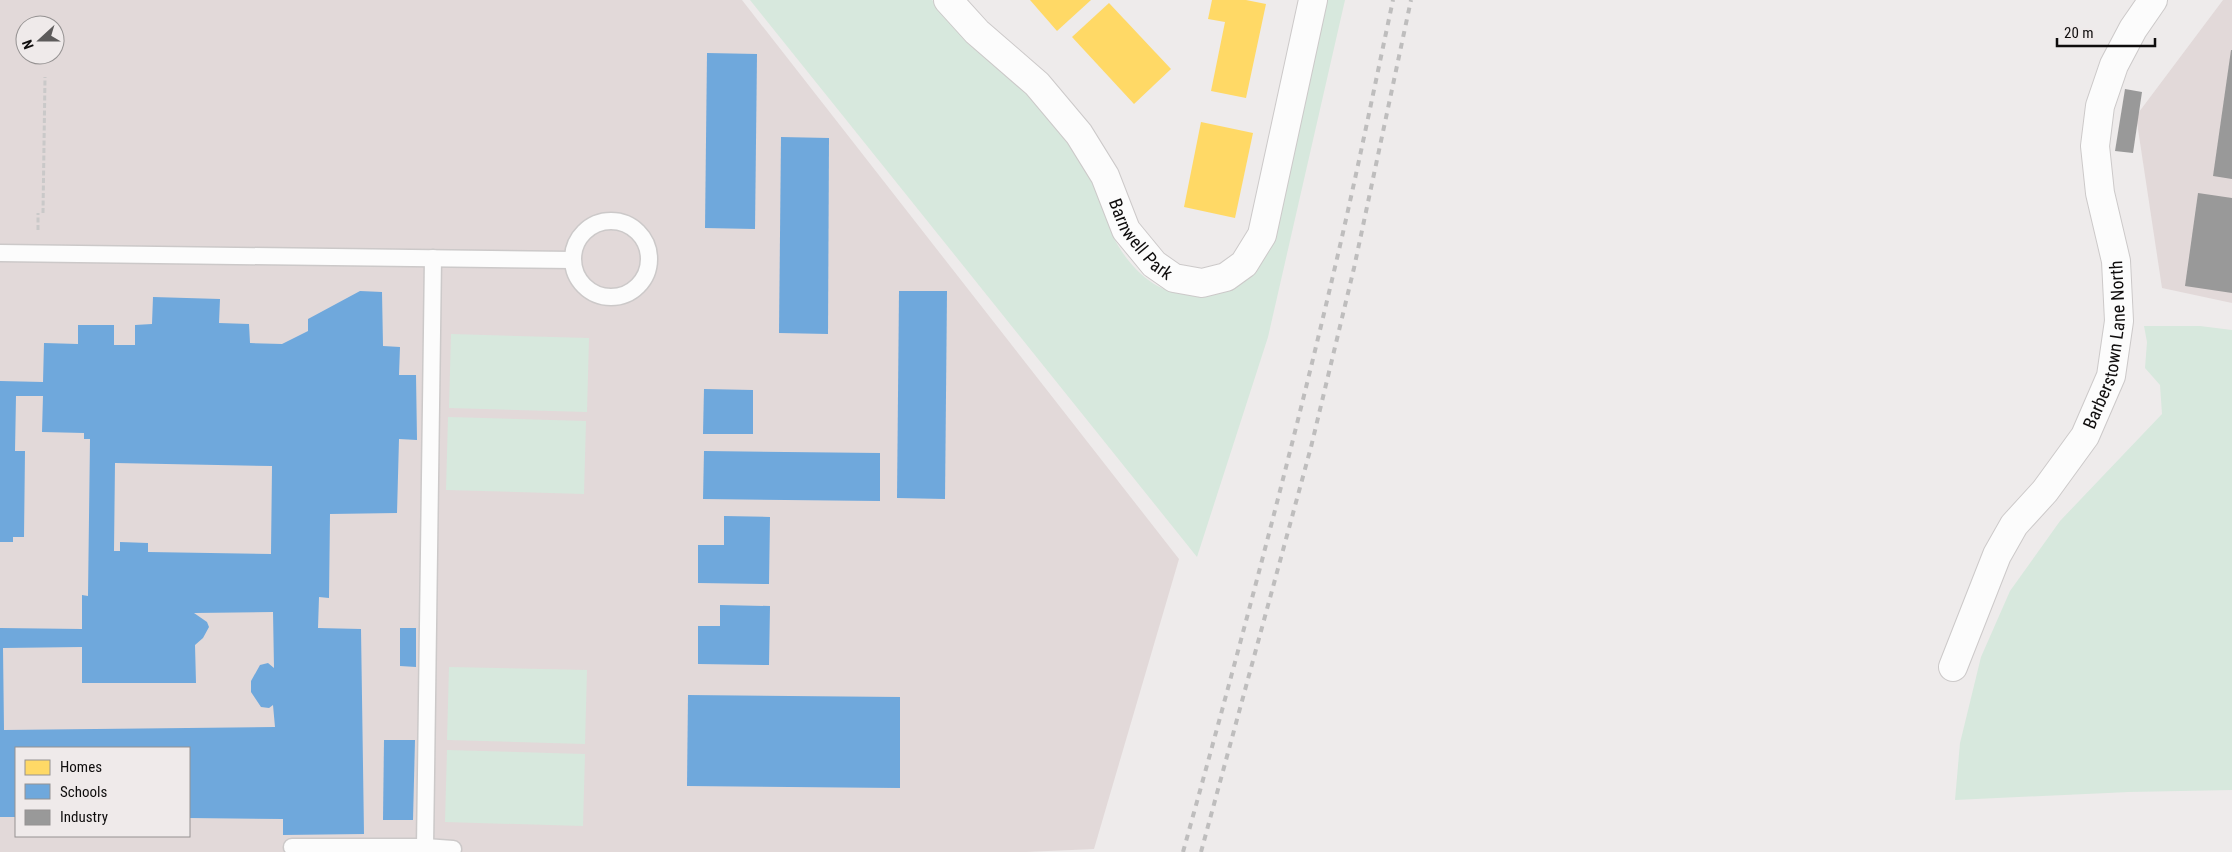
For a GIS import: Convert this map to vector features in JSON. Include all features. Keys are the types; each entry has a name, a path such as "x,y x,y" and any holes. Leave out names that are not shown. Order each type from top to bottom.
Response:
{"street":[{"name":"Barnwell Park","path":"948,0 978,32 1036,84 1079,134 1105,176 1126,230 1154,264 1174,278 1202,283 1226,277 1244,264 1262,235 1313,0"},
{"name":"Barberstown Lane North","path":"1953,667 1997,555 2014,525 2045,491 2085,436 2111,376 2119,321 2116,261 2100,193 2095,146 2100,106 2114,65 2133,29 2153,0"}],"lane":[{"path":"614,220 628,224 639,232 646,243 649,257 648,270 640,284 628,294 613,298 598,295 584,287 575,274 572,260 575,243 584,230 598,222 614,220"},
{"path":"0,252 572,260"},
{"path":"425,847 432,258"},
{"path":"292,847 425,847 453,849"}],"path":[{"path":"43,213 46,77"}],"shaded area":[{"path":"0,0 742,0 1179,559 1094,849 1026,852 0,852"},
{"path":"2223,0 2232,0 2232,303 2162,288 2136,116"}],"green space":[{"path":"750,0 932,0 1031,98 1061,132 1094,182 1104,205 1113,236 1131,263 1142,275 1169,291 1199,294 1216,289 1253,270 1264,258 1275,237 1325,0 1345,0 1268,337 1197,557"},
{"path":"2144,326 2200,326 2232,330 2232,790 2129,792 1955,800 1960,743 1981,657 2010,591 2060,521 2162,414 2160,385 2145,368 2147,342"},
{"path":"451,334 589,338 587,412 449,408"},
{"path":"448,417 586,421 584,494 446,490"},
{"path":"449,667 587,670 585,744 447,740"},
{"path":"447,750 585,754 583,826 445,822"}],"building: Homes":[{"path":"1030,0 1091,0 1057,31"},
{"path":"1212,0 1246,0 1266,4 1246,98 1211,91 1225,22 1208,19"},
{"path":"1109,3 1171,69 1134,104 1072,37"},
{"path":"1201,122 1253,133 1235,218 1184,207"}],"building: Schools":[{"path":"707,53 757,54 755,229 705,228"},
{"path":"781,137 829,138 828,334 779,333"},
{"path":"360,291 382,292 383,346 400,347 399,375 416,375 417,440 399,439 397,513 330,514 329,598 319,597 318,628 361,629 364,834 283,835 283,819 190,818 190,747 15,747 15,817 0,817 0,628 82,629 82,595 88,596 90,439 84,439 84,433 42,432 43,396 16,396 15,451 25,451 24,537 13,537 13,542 0,542 0,381 43,382 44,343 78,344 78,325 114,325 114,345 135,345 135,325 152,324 153,297 220,299 219,323 249,324 250,343 282,344 308,331 308,319","holes":["115,463 272,466 271,554 148,552 148,543 120,542 120,551 114,551","273,612 274,668 268,663 260,665 251,681 251,692 261,707 269,708 273,705 275,727 4,730 3,648 82,647 82,683 196,683 195,645 203,638 209,627 207,622 194,613"]},
{"path":"899,291 947,291 945,499 897,498"},
{"path":"704,389 753,390 753,434 703,434"},
{"path":"704,451 880,453 880,501 703,499"},
{"path":"724,516 770,517 769,584 698,583 698,545 724,545"},
{"path":"720,605 770,606 769,665 698,664 698,626 720,626"},
{"path":"400,628 416,628 416,667 400,666"},
{"path":"688,695 900,697 900,788 687,786"},
{"path":"384,740 415,740 413,820 383,820"}],"building: Industry":[{"path":"2232,50 2232,179 2213,176"},
{"path":"2125,89 2142,92 2133,153 2115,151"},
{"path":"2198,193 2232,198 2232,293 2185,286"}],"railway":[{"path":"1183,852 1243,633 1299,414 1343,234 1393,0"},
{"path":"1201,852 1311,447 1354,268 1411,0"}]}
